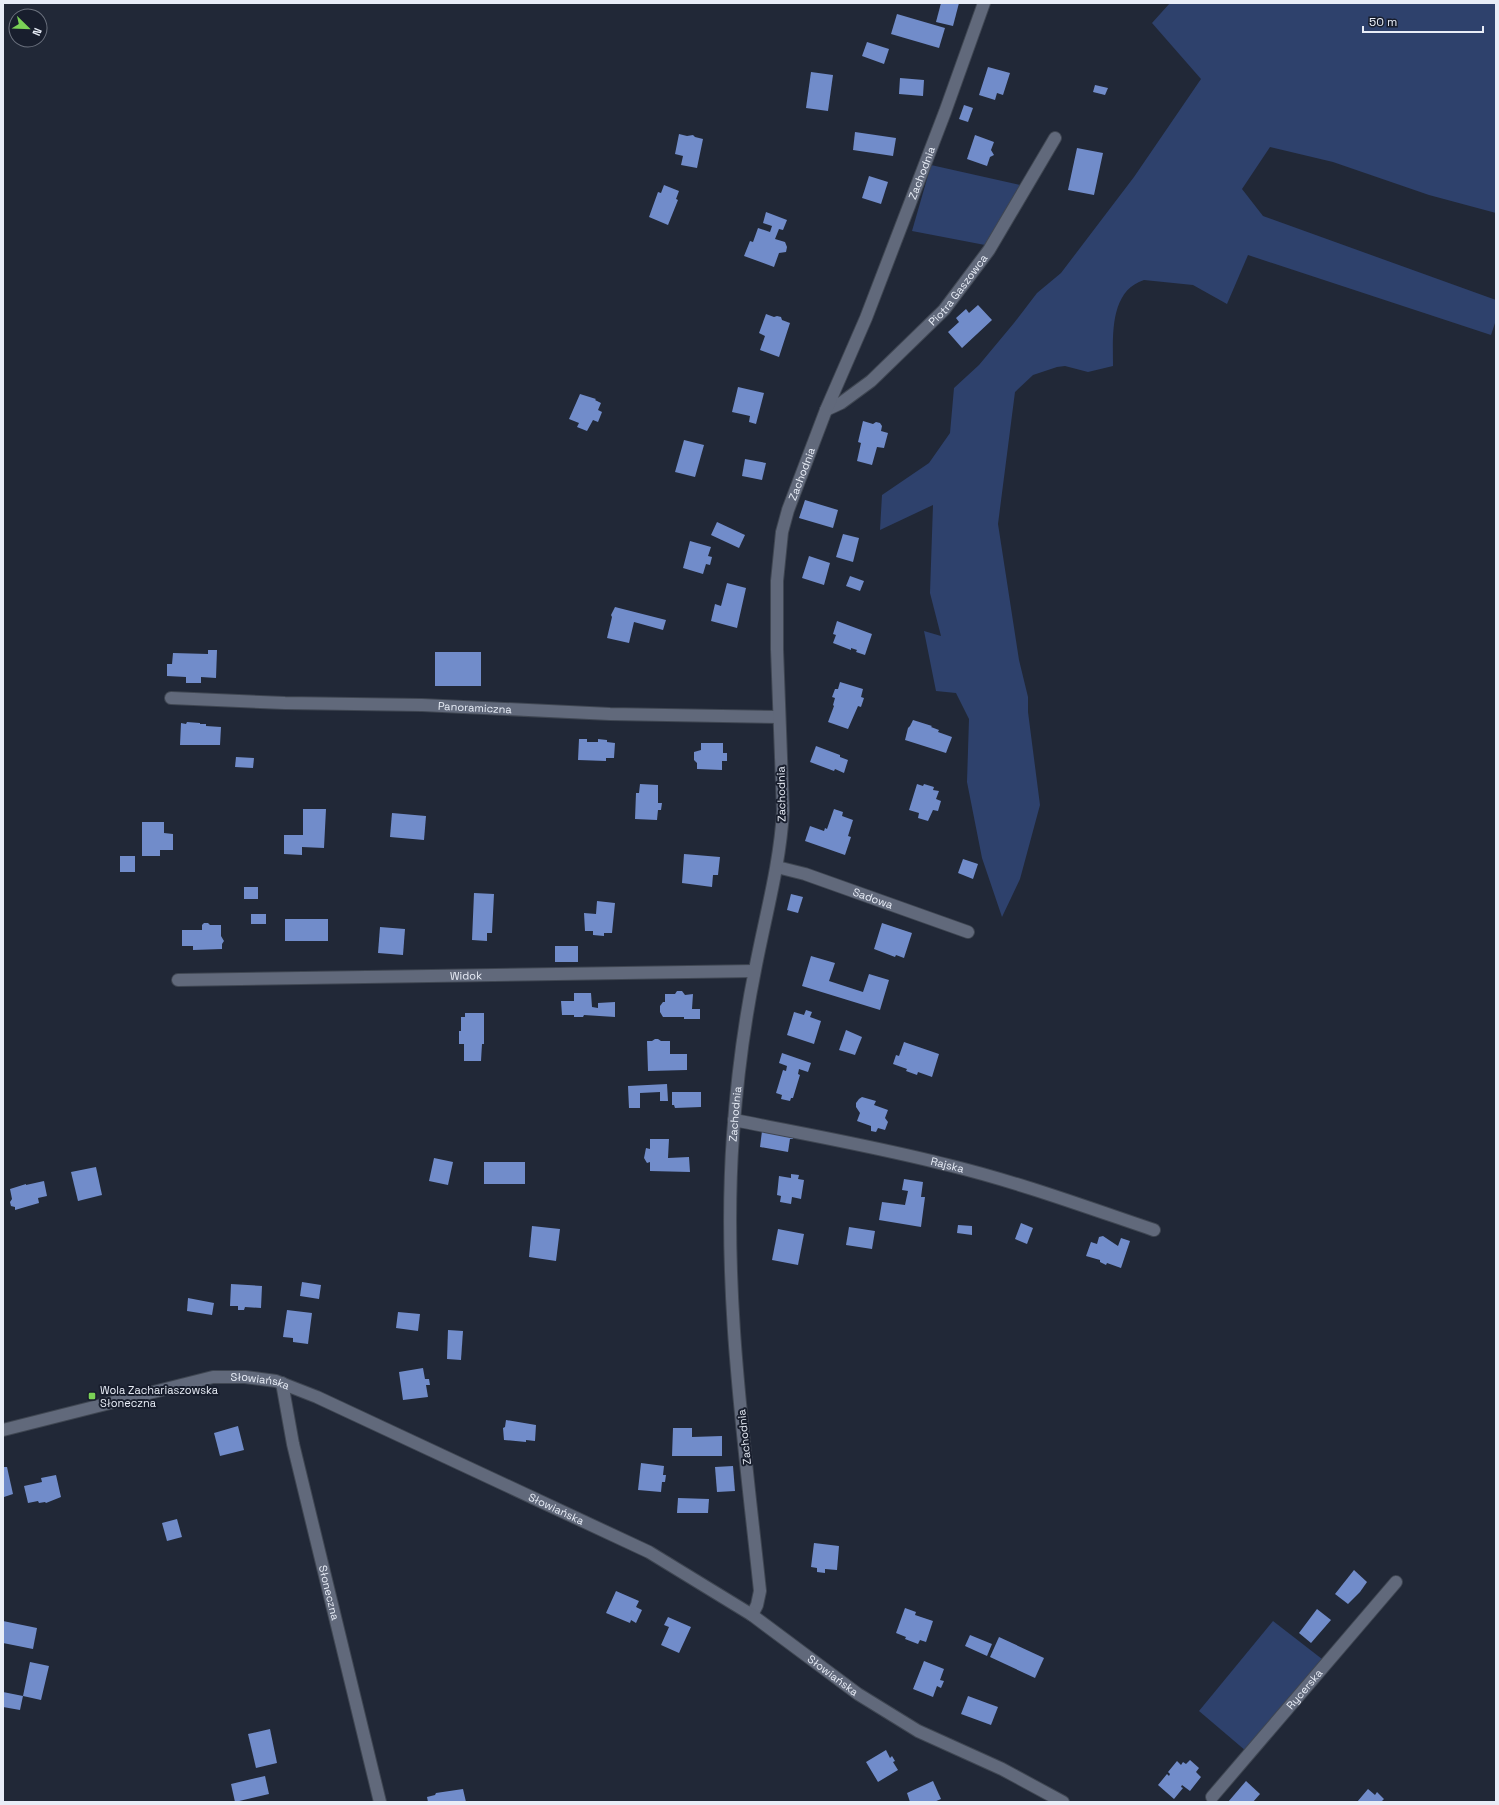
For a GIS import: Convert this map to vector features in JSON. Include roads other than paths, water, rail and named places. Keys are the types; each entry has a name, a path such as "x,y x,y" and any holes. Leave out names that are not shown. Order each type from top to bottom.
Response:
{"street":[{"name":"Zachodnia","path":"752,1615 757,1605 760,1591 739,1388 733,1311 730,1242 734,1120 744,1035 754,971 777,867 783,811 779,717 777,581 782,532 788,510 826,410 869,311 945,112 984,3"},
{"name":"Piotra Gaszowca","path":"826,410 841,402 871,381 944,310 989,250 1055,138"},
{"name":"Panoramiczna","path":"171,698 610,714 779,717"},
{"name":"Sadowa","path":"777,867 805,874 968,932"},
{"name":"Widok","path":"178,980 754,971"},
{"name":"Rajska","path":"734,1120 812,1135 949,1165 1021,1186 1154,1230"},
{"name":"Słowiańska","path":"3,1430 214,1377 245,1377 282,1383 317,1397 649,1552 752,1615 858,1694 911,1727 1002,1769 1063,1802"},
{"name":"Słoneczna","path":"282,1383 295,1451 380,1802"},
{"name":"Rycerska","path":"1212,1797 1396,1582"}],"place":[{"name":"Wola Zachariaszowska Słoneczna","path":"92,1396"}]}
